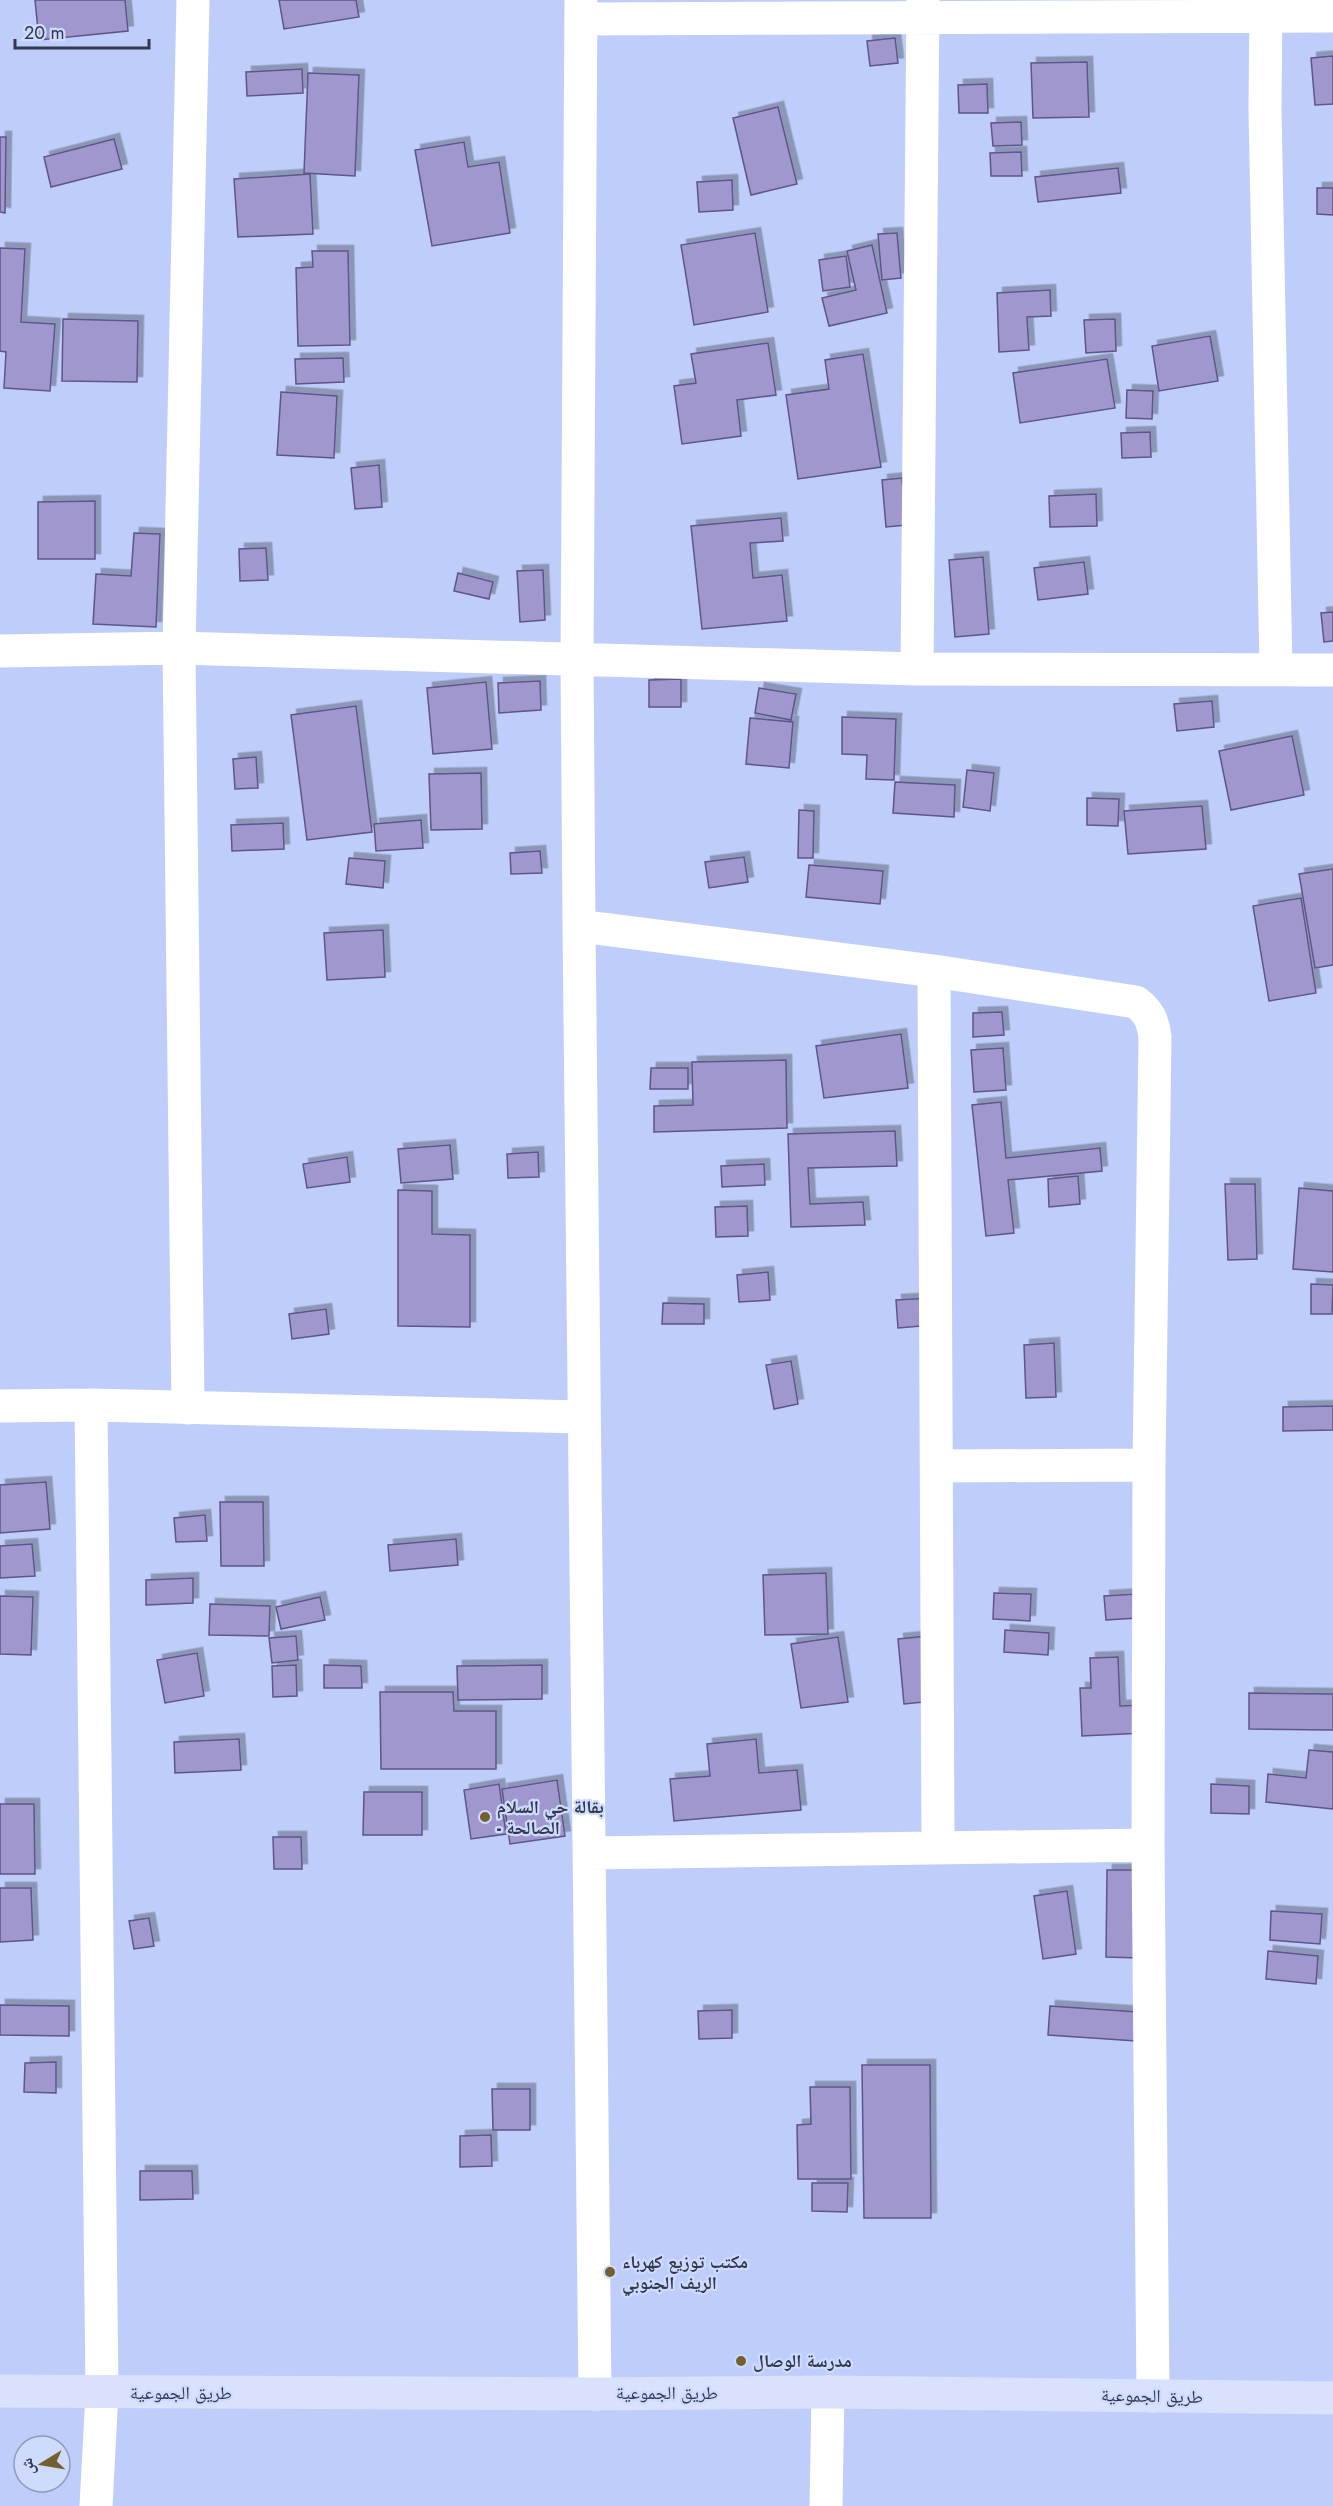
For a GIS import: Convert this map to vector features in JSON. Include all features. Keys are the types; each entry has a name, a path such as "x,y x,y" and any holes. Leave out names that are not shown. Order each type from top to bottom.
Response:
{"main road":[{"name":"طريق الجموعية","path":"0,2391 595,2394 828,2392 1333,2398"}],"street":[{"path":"188,1408 179,648 193,0"},
{"path":"1265,8 1276,669"},
{"path":"595,2394 590,1853 582,1417 579,926 581,9 1265,8 1333,16"},
{"path":"917,669 923,9"},
{"path":"0,651 179,648 917,669 1333,670"},
{"path":"579,926 934,971 1136,1002 1147,1010 1153,1022 1155,1037 1149,1465 1148,1845 1153,2396"},
{"path":"934,971 938,1847"},
{"path":"0,1406 582,1417"},
{"path":"91,1406 102,2393 96,2506"},
{"path":"937,1466 1149,1465"},
{"path":"590,1853 1148,1845"},
{"path":"826,2506 828,2392"}],"building":[{"path":"35,0 125,0 128,31 39,40"},
{"path":"279,0 356,0 359,17 284,29"},
{"path":"895,38 898,63 870,66 867,41"},
{"path":"1333,56 1333,104 1315,105 1311,58"},
{"path":"1087,62 1089,117 1033,118 1031,63"},
{"path":"302,69 303,93 247,96 246,72"},
{"path":"308,73 359,75 355,176 304,173"},
{"path":"987,84 988,113 959,113 958,85"},
{"path":"778,107 797,184 751,195 733,118"},
{"path":"1021,122 1022,145 993,146 991,123"},
{"path":"0,137 6,137 5,213 0,212"},
{"path":"114,139 122,169 51,187 44,157"},
{"path":"464,142 468,167 499,162 510,233 432,246 415,150"},
{"path":"1021,152 1022,176 991,176 990,153"},
{"path":"1118,168 1121,193 1038,202 1035,177"},
{"path":"310,174 313,234 238,237 234,179"},
{"path":"732,180 733,210 699,212 697,182"},
{"path":"1317,188 1333,188 1333,215 1317,214"},
{"path":"755,233 768,312 694,325 681,245"},
{"path":"897,233 901,278 882,280 878,234"},
{"path":"872,245 887,313 829,326 822,298 856,290 847,251"},
{"path":"0,248 25,249 21,322 55,324 50,391 4,388 6,352 0,351"},
{"path":"312,251 348,251 350,345 298,346 296,268 313,267"},
{"path":"846,256 850,287 823,291 819,260"},
{"path":"1050,290 1051,316 1027,317 1029,350 999,352 997,293"},
{"path":"63,319 138,321 137,382 62,381"},
{"path":"1115,319 1116,351 1086,353 1084,320"},
{"path":"1210,336 1218,381 1159,391 1152,346"},
{"path":"768,343 776,395 737,400 741,436 682,444 674,386 696,383 691,354"},
{"path":"863,354 881,467 798,479 786,395 829,389 825,360"},
{"path":"343,358 344,382 296,384 295,359"},
{"path":"1107,359 1115,408 1020,423 1013,373"},
{"path":"1127,390 1153,391 1152,419 1126,418"},
{"path":"281,392 337,396 334,458 277,455"},
{"path":"1150,432 1151,457 1122,458 1121,433"},
{"path":"379,465 382,507 355,509 351,468"},
{"path":"902,478 906,525 886,527 882,480"},
{"path":"1096,494 1097,526 1050,527 1049,496"},
{"path":"95,501 95,559 38,559 38,502"},
{"path":"781,518 783,541 750,543 753,578 782,575 787,621 702,629 691,526"},
{"path":"134,533 160,534 156,627 93,624 96,574 131,576"},
{"path":"266,548 268,580 240,581 239,549"},
{"path":"983,557 989,634 955,637 949,560"},
{"path":"1084,562 1088,594 1038,600 1034,568"},
{"path":"543,570 545,620 520,622 517,571"},
{"path":"458,573 493,582 489,599 454,591"},
{"path":"1333,612 1333,641 1324,642 1321,613"},
{"path":"681,679 681,707 649,707 649,680"},
{"path":"540,681 541,710 499,713 498,683"},
{"path":"486,682 492,749 433,754 427,688"},
{"path":"759,688 796,694 791,720 755,713"},
{"path":"1212,701 1214,727 1177,731 1174,704"},
{"path":"356,706 372,832 307,840 291,715"},
{"path":"842,717 896,719 894,780 866,779 867,755 842,754"},
{"path":"750,718 793,722 789,768 746,764"},
{"path":"1292,736 1304,795 1231,810 1219,751"},
{"path":"256,757 258,788 235,789 233,759"},
{"path":"967,770 994,773 990,811 963,807"},
{"path":"481,773 482,829 431,830 429,774"},
{"path":"895,782 955,785 954,817 893,813"},
{"path":"1087,798 1119,799 1118,826 1087,825"},
{"path":"1202,806 1206,849 1128,854 1124,811"},
{"path":"799,810 814,811 813,858 798,858"},
{"path":"421,820 423,848 376,851 374,824"},
{"path":"283,823 284,849 232,851 231,825"},
{"path":"540,851 542,873 511,874 510,853"},
{"path":"744,857 748,882 709,888 705,862"},
{"path":"349,858 385,861 383,888 346,884"},
{"path":"809,865 883,871 880,904 806,897"},
{"path":"1333,869 1333,965 1315,968 1299,874"},
{"path":"1301,898 1316,993 1269,1001 1253,906"},
{"path":"383,930 385,977 327,980 324,933"},
{"path":"1002,1012 1004,1035 973,1037 973,1013"},
{"path":"901,1034 908,1088 824,1098 816,1046"},
{"path":"1003,1048 1006,1090 974,1092 971,1050"},
{"path":"786,1060 787,1128 654,1132 654,1106 693,1105 692,1062"},
{"path":"651,1068 688,1068 688,1089 650,1089"},
{"path":"1001,1102 1006,1158 1100,1148 1102,1171 1008,1180 1014,1233 986,1236 972,1105"},
{"path":"895,1131 897,1166 808,1168 810,1204 863,1202 865,1225 791,1227 788,1134"},
{"path":"450,1145 453,1179 401,1183 398,1149"},
{"path":"538,1152 539,1177 508,1178 507,1154"},
{"path":"347,1157 350,1182 307,1188 303,1164"},
{"path":"764,1164 765,1185 722,1187 721,1166"},
{"path":"1078,1176 1080,1204 1049,1207 1048,1179"},
{"path":"1225,1184 1255,1184 1257,1259 1228,1260"},
{"path":"1299,1188 1333,1191 1333,1272 1293,1269"},
{"path":"398,1190 432,1191 432,1234 470,1235 470,1327 398,1326"},
{"path":"747,1206 748,1236 716,1237 715,1207"},
{"path":"768,1272 770,1300 739,1302 737,1275"},
{"path":"1311,1284 1333,1285 1332,1314 1311,1314"},
{"path":"930,1298 932,1325 898,1328 896,1300"},
{"path":"663,1303 704,1304 704,1324 662,1324"},
{"path":"326,1309 329,1334 292,1339 289,1314"},
{"path":"1054,1343 1056,1397 1026,1398 1024,1345"},
{"path":"791,1361 798,1404 774,1409 766,1365"},
{"path":"1333,1406 1333,1430 1283,1431 1283,1407"},
{"path":"46,1482 50,1529 0,1533 0,1485"},
{"path":"220,1502 263,1502 264,1566 221,1566"},
{"path":"205,1515 207,1541 176,1542 174,1518"},
{"path":"456,1539 458,1565 390,1571 388,1545"},
{"path":"32,1544 35,1576 0,1578 0,1546"},
{"path":"826,1573 828,1634 765,1635 763,1575"},
{"path":"193,1578 193,1603 146,1605 146,1580"},
{"path":"994,1593 1031,1594 1030,1621 993,1619"},
{"path":"1136,1594 1138,1618 1106,1620 1104,1596"},
{"path":"0,1596 33,1597 31,1655 0,1654"},
{"path":"320,1597 325,1620 281,1629 276,1607"},
{"path":"210,1604 270,1606 269,1636 209,1635"},
{"path":"1005,1630 1049,1633 1048,1655 1004,1652"},
{"path":"296,1636 298,1660 272,1663 269,1638"},
{"path":"927,1636 933,1701 904,1704 898,1639"},
{"path":"838,1637 848,1702 801,1708 791,1644"},
{"path":"197,1653 204,1696 165,1703 157,1660"},
{"path":"1118,1657 1120,1706 1143,1705 1144,1733 1082,1736 1080,1688 1091,1688 1090,1658"},
{"path":"296,1665 297,1696 273,1697 272,1666"},
{"path":"324,1665 361,1666 362,1688 324,1688"},
{"path":"542,1665 542,1699 458,1700 457,1666"},
{"path":"380,1692 453,1692 454,1711 496,1711 496,1769 381,1769"},
{"path":"1249,1693 1333,1694 1333,1730 1249,1729"},
{"path":"239,1739 241,1770 175,1773 174,1742"},
{"path":"756,1739 759,1773 797,1770 801,1810 674,1821 670,1779 710,1776 707,1744"},
{"path":"1309,1750 1333,1752 1333,1809 1266,1802 1268,1774 1306,1778"},
{"path":"557,1780 565,1836 510,1844 502,1789"},
{"path":"499,1784 506,1834 471,1839 464,1790"},
{"path":"1211,1784 1249,1786 1249,1814 1211,1813"},
{"path":"364,1792 422,1792 422,1835 363,1835"},
{"path":"0,1804 34,1804 35,1874 0,1874"},
{"path":"273,1837 301,1837 302,1869 274,1869"},
{"path":"1107,1870 1139,1870 1139,1958 1106,1957"},
{"path":"0,1888 31,1888 33,1940 0,1942"},
{"path":"1067,1891 1076,1954 1043,1959 1034,1896"},
{"path":"1271,1911 1322,1914 1320,1944 1270,1940"},
{"path":"149,1918 154,1946 134,1949 129,1921"},
{"path":"1268,1951 1318,1956 1316,1984 1266,1979"},
{"path":"0,2005 69,2006 69,2036 0,2035"},
{"path":"1050,2006 1138,2012 1136,2041 1048,2035"},
{"path":"732,2010 732,2038 699,2039 698,2011"},
{"path":"56,2062 56,2093 24,2092 25,2063"},
{"path":"862,2065 930,2065 931,2218 864,2218"},
{"path":"810,2087 850,2087 851,2179 798,2179 797,2125 811,2124"},
{"path":"492,2089 530,2089 530,2130 493,2130"},
{"path":"491,2135 492,2166 460,2167 460,2136"},
{"path":"140,2171 192,2171 193,2199 140,2200"},
{"path":"812,2183 848,2183 847,2212 812,2211"}],"place":[{"name":"بقالة حي السلام - الصالحة","path":"485,1817"},
{"name":"مكتب توزيع كهرباء الريف الجنوبي","path":"610,2272"},
{"name":"مدرسة الوصال","path":"741,2361"}]}
